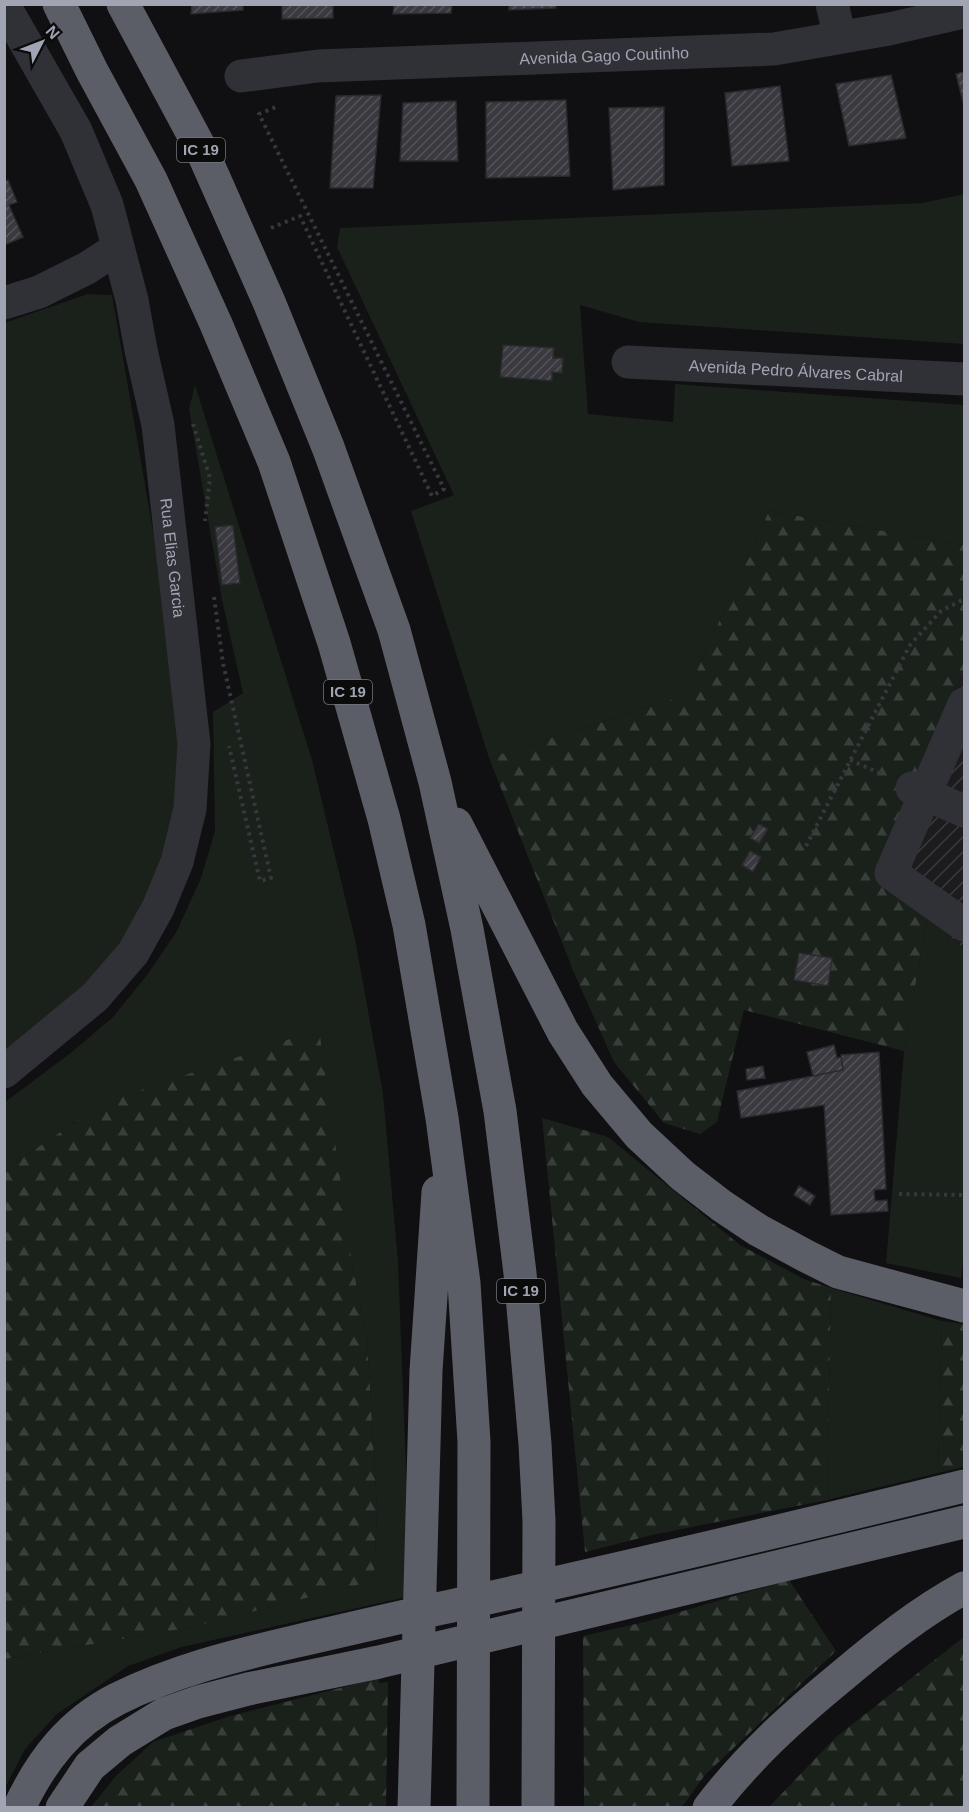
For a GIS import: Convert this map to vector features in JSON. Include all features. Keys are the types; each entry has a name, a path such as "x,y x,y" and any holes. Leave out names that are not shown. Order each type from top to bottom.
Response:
{"highway":[{"name":"IC 19","path":"59,4 151,180 274,462 334,643 384,819 409,925 442,1118 464,1283 474,1443 473,1808"},
{"name":"IC 19","path":"123,4 203,153 282,333 328,447 394,630 435,782 467,929 498,1099 520,1273 535,1444 539,1521 538,1808"},
{"path":"435,782 563,1032 597,1085 639,1135 683,1176 722,1206 758,1230 806,1256 838,1272 964,1306"},
{"path":"414,1808 426,1371 442,1118"},
{"path":"19,1808 29,1786 51,1752 82,1722 115,1700 162,1679 220,1659 651,1562 964,1486"},
{"path":"62,1808 90,1766 120,1741 164,1714 198,1702 248,1689 379,1662 964,1522"},
{"path":"709,1808 732,1777 793,1717 884,1641 964,1588"}],"street":[{"path":"832,4 840,37"},
{"name":"Rua Elias Garcia","path":"4,5 76,131 106,205 132,300 158,425 194,744 190,809 177,862 158,908 133,952 95,997 4,1072"},
{"name":"Avenida Gago Coutinho","path":"240,76 318,66 774,49 888,29 964,12"},
{"path":"4,303 39,292 87,268 118,248"},
{"name":"Avenida Pedro Álvares Cabral","path":"628,362 964,379"},
{"path":"964,704 919,790 891,873 964,925"},
{"path":"919,790 964,811"}],"path":[{"path":"806,846 909,645 941,611 964,599"},
{"path":"898,1194 964,1195"}],"shaded area":[{"path":"964,669 964,949 874,873"}],"green space":[{"path":"964,194 964,344 639,322 580,305 588,414 673,422 675,384 964,405 964,545 769,511 686,695 489,758 411,511 454,495 337,247 340,228 923,203"},
{"path":"88,294 112,295 171,634 186,771 154,885 130,931 103,970 4,1054 4,323"},
{"path":"195,385 312,760 355,939 383,1094 398,1262 411,1596 182,1647 128,1666 57,1714 25,1749 5,1788 5,1659 188,1628 374,1581 377,1508 367,1337 352,1263 101,1104 5,1170 5,1102 72,1052 113,1017 147,975 177,931 201,878 215,831 213,712 243,693 222,600 189,409"},
{"path":"769,511 964,545 964,669 874,873 927,917 904,1051 744,1010 717,1122 700,1134 664,1123 614,1062 575,975 489,758 686,695"},
{"path":"927,917 964,949 964,1250 961,1278 886,1263 904,1051"},
{"path":"319,1029 352,1263 367,1337 377,1508 374,1581 188,1628 5,1659 5,1170 101,1104"},
{"path":"542,1118 608,1137 740,1245 804,1279 831,1288 827,1500 652,1535 585,1552"},
{"path":"831,1288 942,1321 938,1473 827,1500"},
{"path":"942,1321 964,1324 964,1467 938,1473"},
{"path":"789,1580 836,1651 705,1775 682,1807 584,1807 583,1636 649,1621"},
{"path":"964,1637 964,1807 769,1807 836,1737"},
{"path":"379,1678 379,1683 388,1682 386,1807 90,1808 116,1776 153,1742 227,1717"}],"building":[{"path":"192,4 243,4 243,10 191,14"},
{"path":"282,4 333,4 333,18 282,19"},
{"path":"394,4 452,4 451,13 393,14"},
{"path":"509,4 556,4 556,8 509,10"},
{"path":"964,72 964,106 956,74"},
{"path":"891,75 906,138 849,146 836,84"},
{"path":"780,86 789,161 732,166 725,93"},
{"path":"381,95 373,188 330,188 336,96"},
{"path":"566,100 570,176 486,178 486,102"},
{"path":"456,101 458,161 400,161 403,103"},
{"path":"664,107 664,185 613,190 609,108"},
{"path":"8,180 17,202 9,205 23,237 4,245 4,182"},
{"path":"503,345 554,348 553,358 563,358 562,373 552,372 552,381 500,377"},
{"path":"233,525 240,583 222,585 215,527"},
{"path":"759,824 768,829 759,843 750,838"},
{"path":"750,851 761,857 753,872 742,865"},
{"path":"799,953 832,958 828,986 794,980"},
{"path":"834,1045 837,1058 841,1057 843,1070 813,1076 807,1052"},
{"path":"879,1052 886,1189 874,1190 875,1201 887,1200 888,1211 831,1215 824,1105 741,1118 737,1091 843,1070 841,1055"},
{"path":"763,1066 765,1078 747,1080 746,1069"},
{"path":"799,1186 815,1196 810,1205 794,1195"}]}
